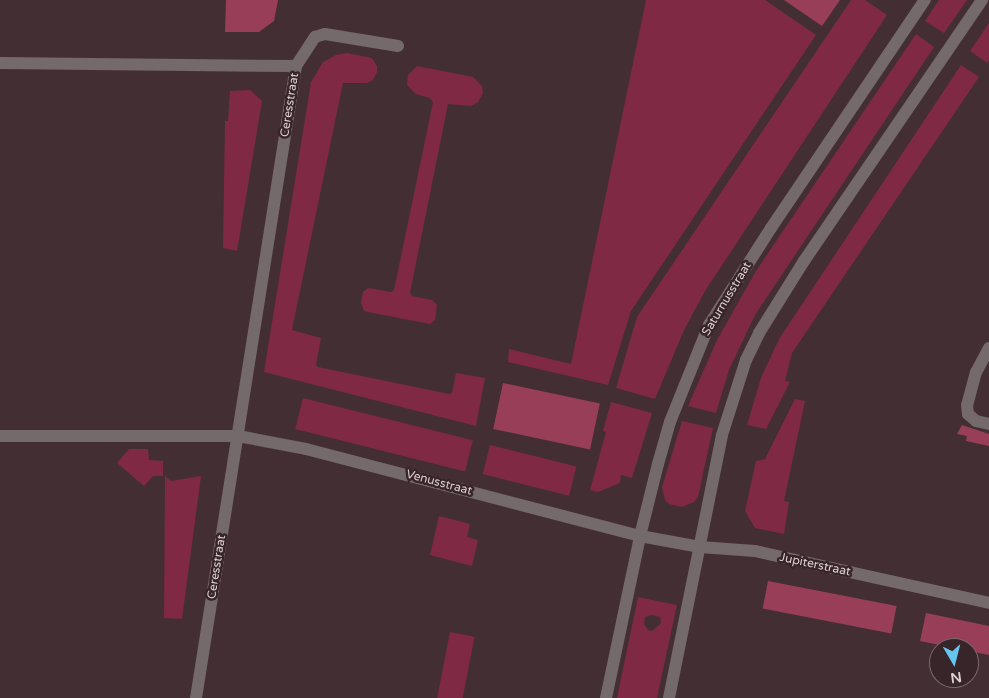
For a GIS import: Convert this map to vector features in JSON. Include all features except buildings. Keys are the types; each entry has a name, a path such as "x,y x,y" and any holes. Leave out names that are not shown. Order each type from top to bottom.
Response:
{"street":[{"name":"Saturnusstraat","path":"606,698 640,536 670,422 709,325 771,228 925,0"},
{"path":"668,698 722,435 734,391 759,333 804,261 982,0"},
{"path":"296,66 315,36 325,34 398,46"},
{"name":"Ceresstraat","path":"0,63 296,66 196,698"},
{"path":"989,348 976,372 966,405 968,414 976,421 989,424"},
{"path":"0,436 238,436"},
{"name":"Venusstraat","path":"238,436 306,449 640,536"},
{"name":"Jupiterstraat","path":"640,536 700,547 755,552 989,603"}],"shaded area":[{"path":"226,0 278,0 274,21 259,32 225,32"},
{"path":"646,0 765,0 816,35 631,311 608,385 508,362 509,349 571,364"},
{"path":"784,0 840,0 822,26"},
{"path":"851,0 865,0 887,15 705,291 684,330 655,399 616,388 637,317"},
{"path":"939,0 967,0 944,33 925,21"},
{"path":"989,23 989,60 987,63 970,51"},
{"path":"916,34 934,47 755,315 729,370 716,413 688,406 717,340 756,271"},
{"path":"347,53 372,58 377,66 377,72 373,80 367,83 343,83 292,330 321,338 316,365 318,367 449,394 452,393 456,373 485,378 476,426 264,372 311,82 323,62 336,55"},
{"path":"961,65 979,77 792,353 785,381 790,382 766,429 747,425 761,378 779,339"},
{"path":"417,66 473,77 482,86 483,93 478,102 471,106 448,104 410,293 412,296 432,300 437,305 435,320 430,324 364,311 361,303 363,292 368,288 391,292 394,290 433,102 430,98 416,94 407,85 408,75"},
{"path":"250,90 262,101 237,251 223,248 225,121 228,121 230,91"},
{"path":"503,383 600,404 590,450 493,429"},
{"path":"303,398 473,440 465,471 295,429"},
{"path":"795,399 805,401 784,501 789,502 784,534 755,528 745,511 756,461 765,459"},
{"path":"611,402 652,413 632,478 621,475 620,483 598,492 590,490 606,432 603,431"},
{"path":"682,421 713,428 698,497 694,502 682,507 669,504 665,500 662,487"},
{"path":"962,425 989,434 989,446 966,441 967,436 957,434"},
{"path":"490,445 576,467 569,496 483,474"},
{"path":"129,449 148,449 149,460 163,461 163,476 153,476 144,486 117,463"},
{"path":"165,476 171,481 201,476 182,619 164,618"},
{"path":"439,516 470,524 467,537 478,540 472,566 430,555"},
{"path":"768,581 897,606 891,633 763,608"},
{"path":"638,597 677,605 657,698 617,698","holes":["652,615 660,617 661,623 652,631 648,630 644,624 645,617"]},
{"path":"926,613 989,626 989,655 979,653 979,638 929,638 929,643 920,641"},
{"path":"450,632 475,637 463,698 437,698"}]}
